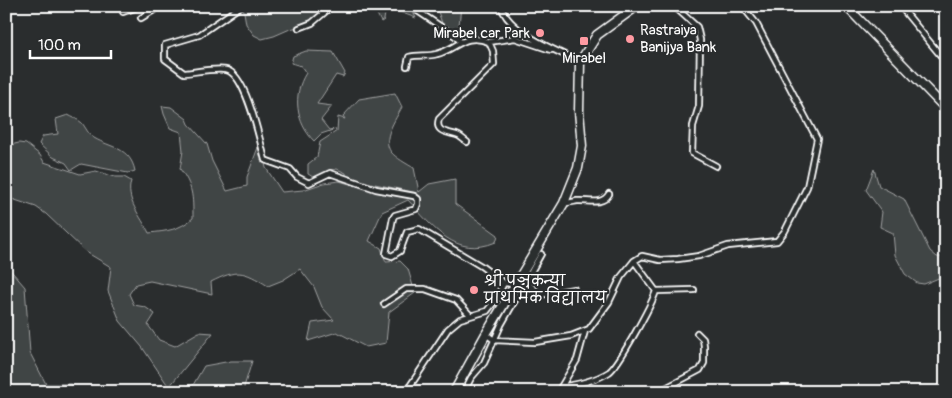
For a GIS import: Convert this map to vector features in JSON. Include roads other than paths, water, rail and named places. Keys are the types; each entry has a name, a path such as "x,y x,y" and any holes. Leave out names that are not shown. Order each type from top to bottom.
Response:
{"highway":[{"path":"454,392 486,334 520,286 564,203 578,168 582,146 579,111 580,62 597,35 637,6"},
{"path":"846,6 946,109"}],"street":[{"path":"123,12 140,6"},
{"path":"141,18 154,10 152,6"},
{"path":"241,6 199,35 164,45 165,59 184,73 227,70 236,75 249,100 265,160 290,169 297,177 309,183 330,173 376,189 414,196 418,199 416,209 395,215 392,218 386,254 392,256 400,251 407,232 419,229 481,266 504,283 520,286"},
{"path":"299,28 312,23 332,6"},
{"path":"413,6 461,42"},
{"path":"501,6 503,14 513,26 554,51"},
{"path":"674,6 696,27 700,40 699,106 693,126 692,153 716,166"},
{"path":"486,334 494,340 535,342 571,336 589,329 604,310 620,278 634,261 642,256 660,260 699,256 728,246 777,241 786,231 807,187 817,138 756,23 742,6"},
{"path":"900,6 946,62"},
{"path":"407,66 409,57 437,54 461,42 480,38 489,42 515,38 580,62"},
{"path":"467,142 458,136 444,132 437,123 494,64 493,51 489,42"},
{"path":"564,203 576,201 598,202 606,199 609,194"},
{"path":"464,392 471,378 484,363 520,286 531,274 541,254"},
{"path":"634,261 656,291"},
{"path":"525,280 540,295 574,289"},
{"path":"406,392 448,328 460,319 486,310 494,302 504,283"},
{"path":"384,304 406,289 425,289 456,300 470,315"},
{"path":"656,291 694,290"},
{"path":"585,331 577,360 561,387 593,380 611,370 644,317 656,291"},
{"path":"658,392 700,370 704,363 704,346 702,339 697,333"}],"place":[{"name":"Mirabel car Park","path":"540,33"},
{"name":"Rastraiya Banijya Bank","path":"630,39"},
{"name":"Mirabel","path":"584,41"},
{"name":"श्री पञ्चकन्या प्राथमिक विद्यालय","path":"474,290"}]}
